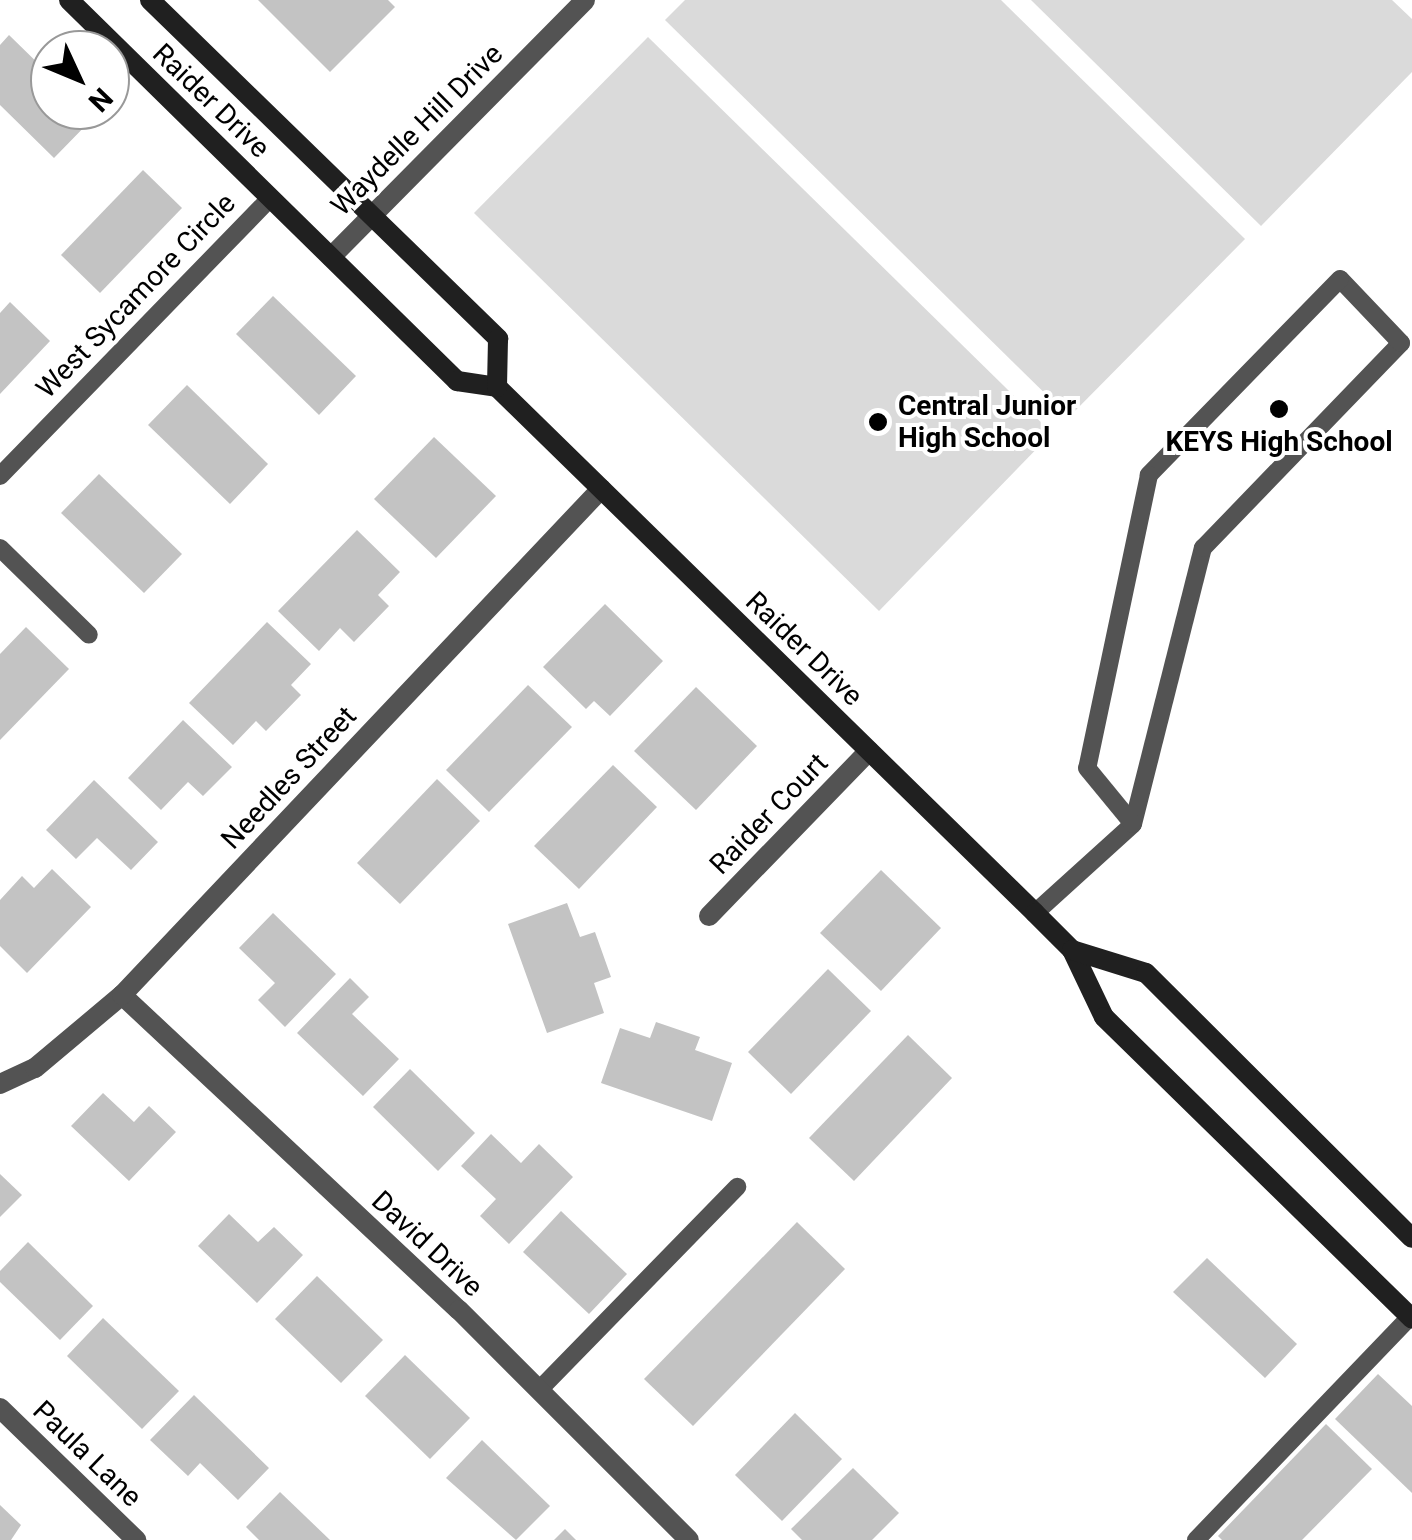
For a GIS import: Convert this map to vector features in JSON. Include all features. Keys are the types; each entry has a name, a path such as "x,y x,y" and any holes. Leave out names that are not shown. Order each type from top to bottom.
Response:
{"main road":[{"name":"Raider Drive","path":"69,0 457,381 497,388 869,750 1072,950 1104,1016 1411,1318"},
{"name":"Raider Drive","path":"150,0 498,339 497,388"},
{"name":"Raider Drive","path":"1072,950 1146,974 1412,1238"}],"street":[{"name":"Waydelle Hill Drive","path":"330,257 585,0"},
{"name":"Needles Street","path":"0,1084 35,1068 122,995 601,489"},
{"name":"Raider Court","path":"709,916 869,750"},
{"name":"David Drive","path":"122,995 539,1390 689,1540"},
{"name":"Paula Lane","path":"0,1408 136,1540"}],"lane":[{"name":"West Sycamore Circle","path":"0,476 270,198"},
{"path":"1034,913 1133,824 1203,548 1407,338 1340,279 1148,476 1087,768 1133,824"},
{"path":"0,548 88,635"},
{"path":"539,1390 737,1187"},
{"path":"1201,1538 1411,1318"}],"shaded area":[{"path":"685,0 1001,0 1245,239 1069,417 665,20"},
{"path":"1031,0 1392,0 1412,19 1412,72 1261,226"},
{"path":"648,37 1052,433 879,611 474,213"}],"building":[{"path":"258,0 388,0 395,7 330,72"},
{"path":"9,35 30,55 30,130 81,130 54,158 0,105 0,45"},
{"path":"143,170 182,208 100,293 61,255"},
{"path":"273,296 356,376 319,415 236,334"},
{"path":"10,302 50,341 0,394 0,313"},
{"path":"187,385 268,464 230,504 148,425"},
{"path":"434,437 496,496 436,558 374,499"},
{"path":"99,474 182,554 144,593 61,513"},
{"path":"357,530 400,572 378,595 389,606 354,642 340,628 319,651 278,611"},
{"path":"605,604 663,661 610,716 594,701 586,709 543,667"},
{"path":"267,622 311,664 291,685 301,695 266,731 256,721 233,745 189,703"},
{"path":"26,627 69,669 0,740 0,654"},
{"path":"528,685 572,727 489,812 446,770"},
{"path":"696,687 757,746 696,810 634,751"},
{"path":"183,720 232,767 203,796 188,782 161,810 128,778"},
{"path":"613,765 657,807 579,889 534,846"},
{"path":"437,779 480,821 400,904 357,863"},
{"path":"94,780 158,842 131,870 97,838 76,859 46,830"},
{"path":"52,869 91,907 27,973 0,946 0,900 22,876 34,888"},
{"path":"881,870 941,928 881,991 820,933"},
{"path":"567,903 580,937 595,932 611,977 594,983 604,1013 547,1033 508,924"},
{"path":"273,913 336,974 285,1027 258,1000 275,983 239,948"},
{"path":"828,969 871,1011 791,1094 748,1052"},
{"path":"350,978 369,997 352,1014 399,1059 363,1096 297,1033"},
{"path":"656,1022 700,1037 695,1050 732,1063 712,1121 601,1083 620,1028 650,1038"},
{"path":"908,1035 952,1078 854,1181 809,1138"},
{"path":"410,1069 475,1133 438,1171 373,1107"},
{"path":"103,1093 134,1122 149,1106 176,1132 129,1181 71,1126"},
{"path":"491,1134 521,1163 539,1144 573,1177 509,1244 480,1216 496,1199 461,1166"},
{"path":"0,1174 22,1195 0,1217"},
{"path":"561,1211 627,1274 589,1314 523,1252"},
{"path":"229,1214 258,1242 274,1227 303,1255 257,1303 198,1246"},
{"path":"797,1222 845,1269 693,1426 644,1379"},
{"path":"28,1242 93,1306 60,1340 0,1282 0,1271"},
{"path":"1207,1258 1297,1344 1265,1378 1173,1292"},
{"path":"317,1276 383,1340 341,1383 275,1319"},
{"path":"103,1318 179,1391 142,1429 67,1356"},
{"path":"405,1355 470,1418 430,1459 365,1396"},
{"path":"1378,1374 1412,1406 1412,1493 1335,1419"},
{"path":"194,1395 269,1468 238,1500 200,1463 188,1476 150,1440"},
{"path":"795,1413 842,1459 782,1521 735,1475"},
{"path":"1326,1424 1372,1469 1302,1540 1222,1540 1218,1536"},
{"path":"482,1440 550,1506 516,1540 446,1478"},
{"path":"853,1468 899,1513 872,1540 802,1540 791,1529"},
{"path":"280,1492 330,1540 259,1540 246,1527"},
{"path":"0,1505 21,1525 11,1540 0,1540"},
{"path":"565,1529 576,1540 554,1540"}],"place":[{"name":"KEYS High School","path":"1279,409"},
{"name":"Central Junior High School","path":"878,422"}]}
